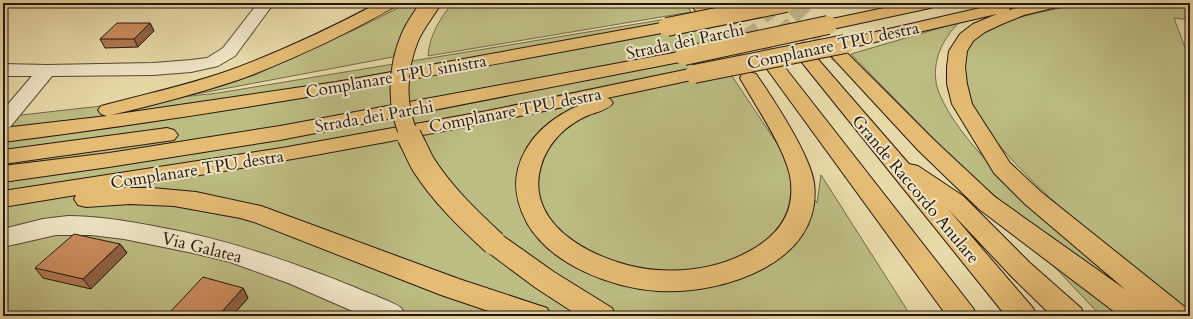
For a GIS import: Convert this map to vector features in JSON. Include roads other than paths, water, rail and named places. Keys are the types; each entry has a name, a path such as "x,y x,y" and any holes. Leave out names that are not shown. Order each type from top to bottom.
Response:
{"highway":[{"path":"8,126 190,89 248,70 289,52 390,3"},
{"path":"431,3 414,27 407,44 402,59 399,85 402,115 415,149 434,180 459,211 494,243 545,280 602,316"},
{"name":"Complanare TPU sinistra","path":"8,126 145,118 431,71 786,3"},
{"name":"Strada dei Parchi","path":"825,19 870,3"},
{"name":"Strada dei Parchi","path":"3,174 109,160 280,133 825,19 930,3"},
{"name":"Complanare TPU destra","path":"3,199 282,156 487,117 684,76 843,50 1024,3"},
{"path":"1055,3 1018,12 996,20 979,28 966,38 958,51 956,67 957,84 962,104 1002,168 1033,198 1176,316"},
{"name":"Strada dei Parchi","path":"3,157 145,139 282,118 682,50"},
{"path":"843,50 926,144 987,203 1141,316"},
{"name":"Grande Raccordo Anulare","path":"810,61 1023,316"},
{"name":"Grande Raccordo Anulare","path":"776,69 963,316"},
{"path":"684,76 654,90 607,102 579,112 560,123 544,139 535,152 527,183 530,200 536,217 550,236 570,252 599,267 631,276 667,281 698,280 728,273 753,264 779,246 795,228 803,205 803,188 800,167 781,130 749,78"},
{"path":"894,162 929,183 955,202 1021,270 1071,316"},
{"path":"3,210 72,200 119,196 163,197 217,204 261,215 451,287 537,316"},
{"path":"451,287 511,316"}],"street":[{"path":"3,70 47,71 159,68 203,65 212,62 229,52 266,3"},
{"path":"8,126 47,71"},
{"name":"Via Galatea","path":"3,238 46,227 80,225 136,232 184,241 239,255 347,296 391,316"}],"tunnel":[{"path":"763,3 810,61"},
{"path":"792,3 841,57"},
{"path":"731,6 776,69"},
{"path":"704,11 749,78"}]}
